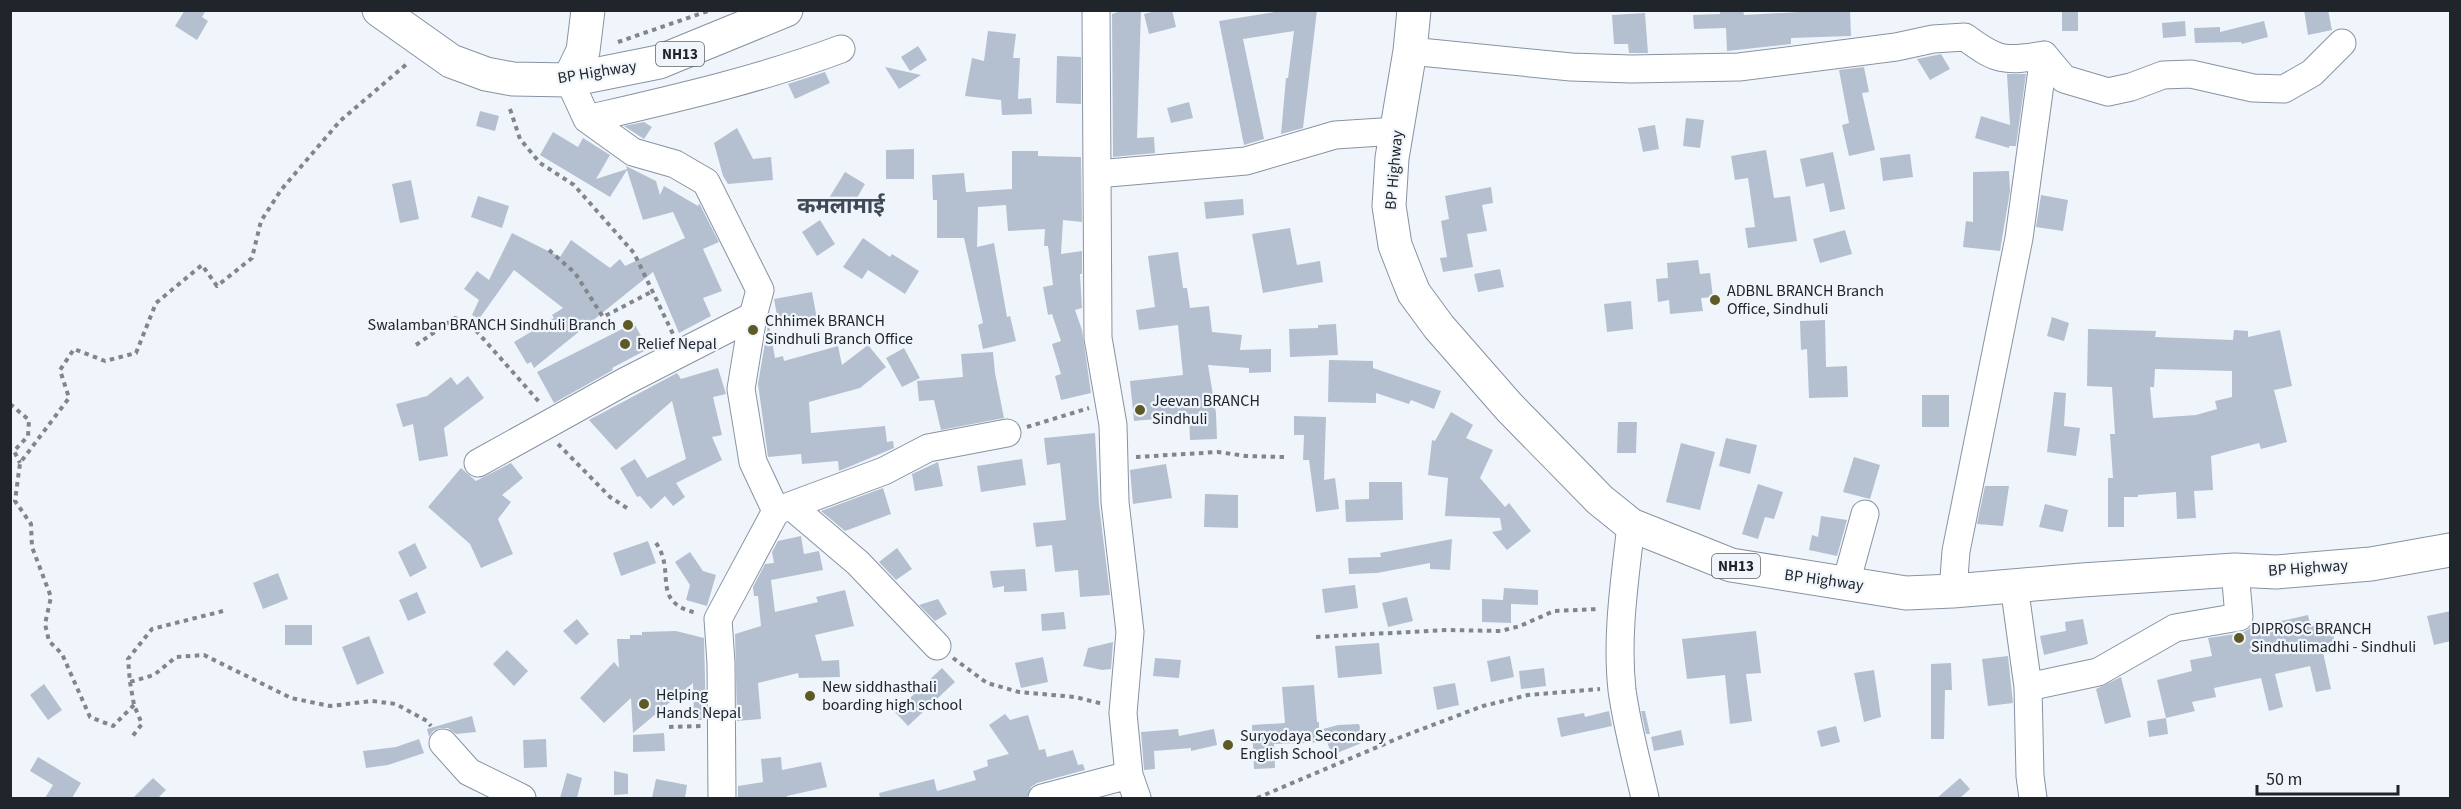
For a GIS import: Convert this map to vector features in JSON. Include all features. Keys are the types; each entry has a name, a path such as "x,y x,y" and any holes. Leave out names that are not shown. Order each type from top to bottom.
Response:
{"main road":[{"name":"BP Highway","path":"379,10 451,61 486,74 513,79 569,80 659,62 786,10"},
{"path":"569,80 583,51 588,10"},
{"name":"BP Highway","path":"1414,10 1410,51 1392,158 1389,206 1395,245 1414,292 1439,327 1509,407 1600,500 1631,525 1731,565 1906,593 2235,570 2276,572 2371,564 2451,550"}],"street":[{"path":"1042,798 1133,787 1123,713 1130,632 1115,501 1110,402 1098,338 1096,10"},
{"path":"1410,51 1571,67 1631,69 1739,67 1965,36 1981,49 2001,59 2017,60 2044,55"},
{"path":"2044,55 2064,79 2108,92 2131,87 2163,75 2191,74 2253,88 2284,89 2312,73 2342,43"},
{"path":"587,119 721,88 790,68 841,49"},
{"path":"1953,591 1956,551 2019,238 2044,55"},
{"path":"569,80 587,119 633,152 675,164 706,182 760,290 753,316 741,389 753,462 783,508 858,563 937,646"},
{"path":"1097,174 1246,161 1335,135 1397,131"},
{"path":"478,463 624,382 753,316"},
{"path":"722,798 718,619 783,508 884,471 928,448 1007,434"},
{"path":"1846,583 1865,514"},
{"path":"1631,525 1621,608 1622,687 1627,726 1645,798"},
{"path":"2028,687 2098,672 2175,628 2239,617 2235,570"},
{"path":"2014,585 2028,687 2030,776 2033,798"},
{"path":"443,743 469,772 522,798"}],"path":[{"path":"583,51 619,42 711,10"},
{"path":"134,705 113,726 90,717 62,654 49,641 45,624 51,597 32,547 31,524 15,501 20,463 69,398 60,370 74,349 105,361 135,353 156,303 201,265 218,286 252,258 261,221 281,190 340,121 427,45"},
{"path":"510,109 520,139 540,163 574,185 634,253 682,352"},
{"path":"549,250 575,273 603,317 653,291"},
{"path":"416,345 455,318 472,326 554,422 557,444 610,498 630,510"},
{"path":"1007,434 1110,402"},
{"path":"10,404 29,420 28,436 14,451 20,463"},
{"path":"1114,458 1218,452 1246,456 1284,457"},
{"path":"656,543 663,561 670,599 677,607 718,619"},
{"path":"1316,637 1446,630 1501,631 1520,626 1554,611 1621,608"},
{"path":"131,738 142,724 134,705 128,659 152,629 223,611"},
{"path":"937,646 987,683 1019,692 1075,697 1107,705 1123,713"},
{"path":"130,682 154,675 176,657 204,655 291,698 330,706 372,701 396,704 427,721 443,743"},
{"path":"1257,798 1401,737 1483,706 1528,695 1622,687"},
{"path":"669,727 722,725"}],"building":[{"path":"185,10 206,10 202,17 208,21 197,40 175,26"},
{"path":"1124,10 1141,10 1137,138 1154,137 1155,153 1113,157 1112,14"},
{"path":"1159,10 1172,10 1176,27 1149,34 1144,14"},
{"path":"1287,10 1317,10 1303,128 1281,134 1286,78 1288,78 1294,31 1243,39 1264,139 1244,145 1219,21"},
{"path":"1720,10 1743,10 1744,15 1800,12 1800,10 1850,10 1851,36 1791,38 1791,44 1727,51 1726,28 1694,29 1693,15 1720,14"},
{"path":"2062,10 2078,10 2078,31 2062,31"},
{"path":"2304,10 2328,10 2332,30 2308,35"},
{"path":"1645,13 1648,53 1629,53 1628,44 1614,44 1612,15"},
{"path":"2185,21 2186,36 2163,38 2162,23"},
{"path":"2264,21 2268,37 2242,44 2241,42 2195,43 2194,28 2220,27 2220,32"},
{"path":"988,31 1016,34 1013,58 1020,58 1018,99 1031,98 1032,114 1002,115 1001,100 965,96 972,58 984,61"},
{"path":"918,46 927,60 910,71 901,57"},
{"path":"1941,54 1950,69 1930,80 1917,59"},
{"path":"1057,56 1081,57 1081,104 1056,103"},
{"path":"885,67 921,75 899,89"},
{"path":"1864,67 1869,92 1862,93 1875,150 1849,156 1842,125 1849,123 1839,70"},
{"path":"825,72 830,83 795,99 788,84"},
{"path":"2007,74 2026,74 2016,146 2009,146 2009,148 1975,138 1981,116 2010,125"},
{"path":"1189,102 1193,118 1171,123 1167,108"},
{"path":"480,111 499,116 495,131 476,126"},
{"path":"1686,118 1704,120 1700,148 1683,146"},
{"path":"644,122 652,127 644,139 624,126"},
{"path":"1655,125 1659,149 1643,152 1638,128"},
{"path":"737,128 753,159 771,157 773,180 728,184 723,176 714,143"},
{"path":"553,132 578,147 583,138 610,155 596,179 627,169 626,166 656,181 660,195 664,186 698,206 699,203 719,242 703,249 722,291 703,298 711,316 679,333 653,272 534,368 531,362 527,364 514,342 554,318 552,315 563,308 514,270 479,319 472,315 479,300 464,289 477,271 489,280 512,233 560,257 571,240 610,268 620,259 625,266 685,238 673,212 643,220 627,170 610,197 540,155"},
{"path":"914,149 914,179 886,179 886,150"},
{"path":"1766,150 1774,198 1790,196 1797,241 1748,248 1745,228 1755,227 1748,178 1735,180 1731,156"},
{"path":"1012,151 1038,151 1038,156 1081,157 1082,222 1063,220 1061,254 1082,251 1082,274 1080,274 1082,308 1075,310 1082,330 1091,393 1061,400 1055,376 1061,374 1052,344 1061,341 1052,314 1048,315 1043,287 1053,285 1048,246 1044,246 1045,229 1008,231 1006,205 978,207 977,247 994,243 1007,317 1010,316 1016,341 983,349 978,325 983,323 964,238 937,238 937,200 933,200 932,175 964,173 966,192 1012,189"},
{"path":"1833,152 1845,209 1830,212 1824,183 1806,187 1800,159"},
{"path":"1910,154 1913,177 1883,181 1880,158"},
{"path":"2009,171 2010,191 2000,251 1963,247 1966,221 1973,222 1973,172"},
{"path":"845,172 865,184 850,210 829,198"},
{"path":"411,180 419,219 400,223 392,184"},
{"path":"1491,187 1493,203 1482,205 1487,231 1467,234 1473,267 1443,272 1440,258 1447,257 1441,221 1449,219 1445,196"},
{"path":"2041,195 2068,200 2063,231 2036,227"},
{"path":"478,196 509,206 502,228 471,217"},
{"path":"1243,199 1244,215 1206,219 1204,202"},
{"path":"820,220 835,244 817,256 802,232"},
{"path":"1290,228 1297,265 1320,261 1323,282 1263,293 1252,234"},
{"path":"1845,230 1852,254 1820,263 1813,239"},
{"path":"863,238 890,257 892,254 919,271 905,294 868,270 862,279 843,267"},
{"path":"1178,252 1183,288 1187,288 1190,308 1209,306 1212,332 1242,335 1240,350 1271,349 1271,372 1249,373 1249,368 1208,365 1216,413 1217,439 1190,440 1189,416 1134,421 1130,381 1183,375 1178,325 1139,330 1136,310 1155,307 1148,256"},
{"path":"1698,260 1700,274 1710,273 1713,297 1701,298 1703,311 1670,314 1669,300 1658,302 1656,279 1668,278 1667,263"},
{"path":"1500,269 1504,287 1478,292 1474,274"},
{"path":"812,292 817,319 779,326 774,299"},
{"path":"1631,301 1633,329 1607,332 1604,304"},
{"path":"2052,317 2069,323 2064,341 2047,336"},
{"path":"1825,320 1826,367 1847,366 1848,397 1809,398 1807,349 1801,350 1800,321"},
{"path":"634,323 648,349 554,403 537,372"},
{"path":"769,324 775,358 783,356 784,361 838,346 842,365 868,345 886,367 860,388 809,402 811,433 885,426 887,442 893,441 894,448 839,471 838,461 802,464 801,454 768,457 758,384"},
{"path":"1336,324 1338,355 1290,357 1289,329 1318,328 1318,325"},
{"path":"2088,329 2156,331 2155,337 2233,340 2234,330 2248,331 2248,337 2280,330 2292,386 2274,390 2287,442 2261,449 2259,443 2211,456 2213,490 2194,491 2196,518 2177,519 2176,492 2138,495 2138,497 2124,497 2124,527 2108,527 2108,478 2113,478 2110,434 2115,434 2112,387 2087,386","holes":["2155,369 2232,371 2232,397 2215,401 2217,409 2196,415 2153,418 2150,387 2154,387"]},
{"path":"904,348 920,378 902,387 886,358"},
{"path":"993,352 1004,418 941,430 934,400 919,401 917,381 963,377 961,354"},
{"path":"1329,360 1373,361 1373,368 1441,391 1434,409 1411,400 1409,404 1376,393 1376,403 1328,402"},
{"path":"718,368 726,394 713,397 722,435 712,437 722,460 676,483 685,497 673,506 665,496 651,509 640,496 637,497 620,468 635,459 647,478 686,459 672,401 616,450 589,420 677,373 681,379"},
{"path":"468,376 484,398 444,428 448,456 419,461 413,424 403,427 396,404 427,396 451,377 457,385"},
{"path":"2054,392 2066,393 2064,426 2080,428 2076,456 2047,452"},
{"path":"1922,395 1949,395 1949,427 1922,427"},
{"path":"1451,412 1473,425 1466,438 1493,450 1480,478 1505,507 1509,503 1531,531 1507,550 1492,532 1502,530 1500,518 1445,516 1448,478 1428,475 1432,440 1435,441"},
{"path":"1294,416 1326,417 1324,480 1335,478 1339,509 1316,512 1309,460 1303,460 1304,435 1294,435"},
{"path":"1618,422 1637,422 1636,453 1617,453"},
{"path":"1095,433 1099,504 1110,595 1080,597 1078,570 1055,572 1052,545 1036,547 1033,523 1066,520 1060,463 1047,465 1044,438"},
{"path":"1726,438 1757,445 1750,474 1719,466"},
{"path":"1681,443 1715,452 1700,510 1666,502"},
{"path":"1854,457 1880,465 1870,499 1843,492"},
{"path":"1022,459 1026,485 981,492 977,466"},
{"path":"938,462 943,486 915,491 912,474"},
{"path":"511,463 523,478 502,495 511,502 498,519 513,554 481,568 470,544 428,507 461,468 476,481"},
{"path":"1166,464 1172,498 1133,504 1130,470"},
{"path":"1369,482 1402,482 1403,520 1346,522 1345,500 1369,499"},
{"path":"1758,484 1783,492 1774,519 1765,517 1758,539 1742,534"},
{"path":"1985,486 2009,486 2003,526 1977,524"},
{"path":"883,488 891,514 845,531 821,511"},
{"path":"1205,494 1238,495 1238,528 1204,527"},
{"path":"2045,504 2068,510 2063,532 2039,527"},
{"path":"1821,516 1847,520 1837,556 1809,550 1812,535 1818,537"},
{"path":"801,536 804,554 819,551 823,570 771,580 775,612 818,602 816,597 845,590 854,626 815,635 822,661 839,660 840,677 799,678 798,673 758,683 761,719 737,721 735,634 761,626 758,596 754,596 753,587 765,564 774,563 772,552 778,541"},
{"path":"1452,539 1450,570 1430,569 1430,563 1377,573 1349,574 1348,558 1381,557 1380,553"},
{"path":"648,541 656,563 621,576 613,553"},
{"path":"415,543 427,568 410,577 398,552"},
{"path":"897,548 912,569 896,580 879,562"},
{"path":"690,552 703,571 716,575 707,606 686,600 690,585 675,562"},
{"path":"1025,569 1027,591 1004,592 1004,586 993,588 990,571"},
{"path":"278,573 288,599 263,609 253,583"},
{"path":"1355,585 1358,608 1325,613 1322,589"},
{"path":"1504,588 1538,590 1538,605 1511,604 1511,623 1482,622 1482,599 1503,600"},
{"path":"417,592 426,613 408,621 399,600"},
{"path":"1407,597 1413,621 1388,627 1382,603"},
{"path":"938,599 947,614 935,621 919,605"},
{"path":"2451,611 2451,641 2434,645 2427,616"},
{"path":"1064,612 1066,629 1042,631 1041,614"},
{"path":"2308,615 2311,627 2327,620 2337,646 2323,652 2331,689 2316,692 2310,666 2275,674 2283,707 2269,711 2261,678 2214,688 2216,697 2192,702 2195,711 2166,718 2157,680 2192,671 2190,660 2212,656 2208,638 2242,633 2250,628"},
{"path":"577,619 589,634 576,645 563,631"},
{"path":"2083,619 2088,644 2044,655 2040,636 2066,631 2065,622"},
{"path":"285,625 312,625 312,645 285,645"},
{"path":"676,631 704,638 706,720 694,720 693,683 633,733 631,698 604,723 580,698 614,662 619,668 617,639 630,639 630,635 642,635 642,632"},
{"path":"1756,631 1761,673 1746,674 1752,721 1730,724 1725,675 1687,679 1682,639"},
{"path":"369,636 384,673 357,685 342,647"},
{"path":"1113,642 1111,669 1102,670 1083,666 1088,648"},
{"path":"1379,643 1382,674 1338,678 1335,646"},
{"path":"507,650 528,671 514,686 493,664"},
{"path":"1510,656 1514,677 1491,682 1487,661"},
{"path":"2008,656 2013,703 1988,706 1982,659"},
{"path":"1043,657 1048,682 1021,688 1015,663"},
{"path":"1155,658 1181,660 1179,678 1153,676"},
{"path":"1951,663 1952,690 1945,690 1944,739 1931,739 1931,664"},
{"path":"942,668 955,682 908,726 895,712"},
{"path":"1544,668 1546,686 1521,689 1519,671"},
{"path":"1874,670 1881,717 1864,722 1854,673"},
{"path":"2121,677 2131,717 2105,724 2096,689"},
{"path":"1455,683 1459,705 1437,710 1433,687"},
{"path":"44,684 62,710 48,720 30,695"},
{"path":"1314,685 1319,730 1338,725 1359,724 1364,742 1332,755 1327,742 1274,744 1275,768 1254,769 1252,725 1285,723 1282,687"},
{"path":"1609,711 1612,726 1561,737 1557,718 1584,713 1585,717"},
{"path":"1641,711 1645,711 1650,734 1646,734"},
{"path":"1005,714 1010,720 1028,715 1039,750 1045,749 1047,757 1073,750 1078,765 1083,764 1085,770 1037,783 1031,787 1027,798 880,798 879,793 934,779 937,791 976,780 973,771 988,766 987,760 1009,754 989,725"},
{"path":"472,716 476,732 456,734 448,728 440,728 433,731 429,737 427,729"},
{"path":"2166,718 2168,734 2149,737 2147,721"},
{"path":"1836,726 1840,742 1821,747 1817,731"},
{"path":"1178,729 1179,736 1214,729 1217,745 1191,751 1191,748 1154,751 1155,769 1144,770 1141,732"},
{"path":"1681,730 1684,745 1654,751 1651,737"},
{"path":"664,733 665,751 633,752 633,735"},
{"path":"419,739 424,753 388,765 366,768 363,751 396,747"},
{"path":"546,739 547,767 524,768 523,740"},
{"path":"38,757 81,783 72,798 45,798 53,785 30,771"},
{"path":"781,757 782,770 821,762 827,787 787,796 787,798 738,798 738,786 763,782 761,759"},
{"path":"614,771 628,774 628,794 614,795"},
{"path":"567,773 582,778 577,798 560,798"},
{"path":"153,778 166,790 158,798 133,798"},
{"path":"1960,778 1970,789 1960,798 1937,798"},
{"path":"656,779 687,785 685,798 652,798"}],"place":[{"name":"ADBNL BRANCH Branch Office, Sindhuli","path":"1715,300"},
{"name":"Swalamban BRANCH Sindhuli Branch","path":"628,325"},
{"name":"Chhimek BRANCH Sindhuli Branch Office","path":"753,330"},
{"name":"Relief Nepal","path":"625,344"},
{"name":"Jeevan BRANCH Sindhuli","path":"1140,410"},
{"name":"DIPROSC BRANCH Sindhulimadhi - Sindhuli","path":"2239,638"},
{"name":"New siddhasthali boarding high school","path":"810,696"},
{"name":"Helping Hands Nepal","path":"644,704"},
{"name":"Suryodaya Secondary English School","path":"1228,745"}],"district":[{"name":"कमलामाई","path":"841,206"}]}
